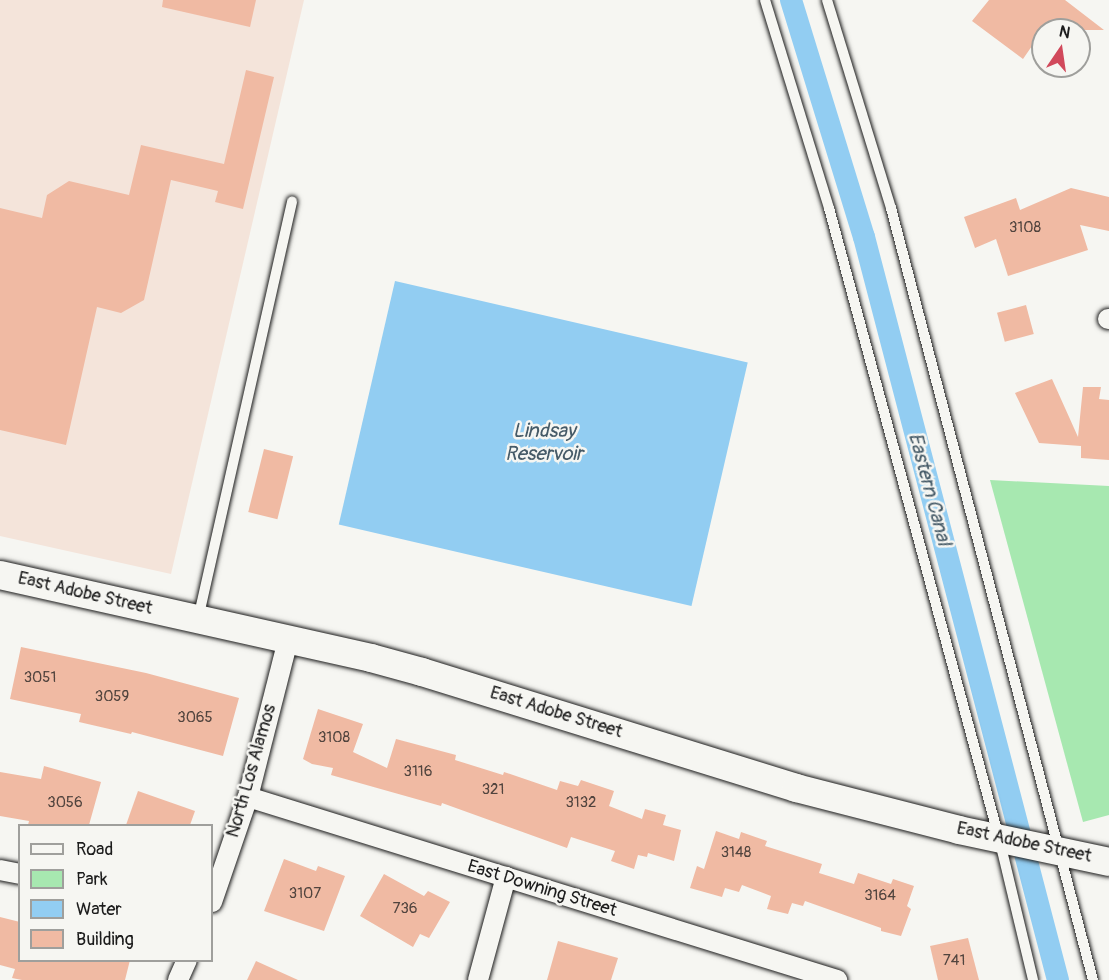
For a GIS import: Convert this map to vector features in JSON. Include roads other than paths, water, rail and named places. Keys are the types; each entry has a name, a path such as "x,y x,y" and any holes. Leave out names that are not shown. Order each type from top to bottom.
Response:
{"street":[{"name":"East Adobe Street","path":"0,575 422,672 796,788 999,838 1109,862"},
{"name":"North Los Alamos","path":"213,899 248,797 288,640"},
{"name":"East Downing Street","path":"248,797 837,980"},
{"path":"0,870 18,874"},
{"path":"478,980 506,877"},
{"path":"178,980 186,962"}],"lane":[{"path":"765,0 829,208 999,838 1033,980"},
{"path":"827,0 891,208 1093,980"},
{"path":"198,620 292,201"}],"water":[{"name":"Lindsay Reservoir","path":"395,281 748,362 691,606 339,525"}],"waterway":[{"name":"Eastern Canal","path":"791,0 864,237 1058,980"}]}
